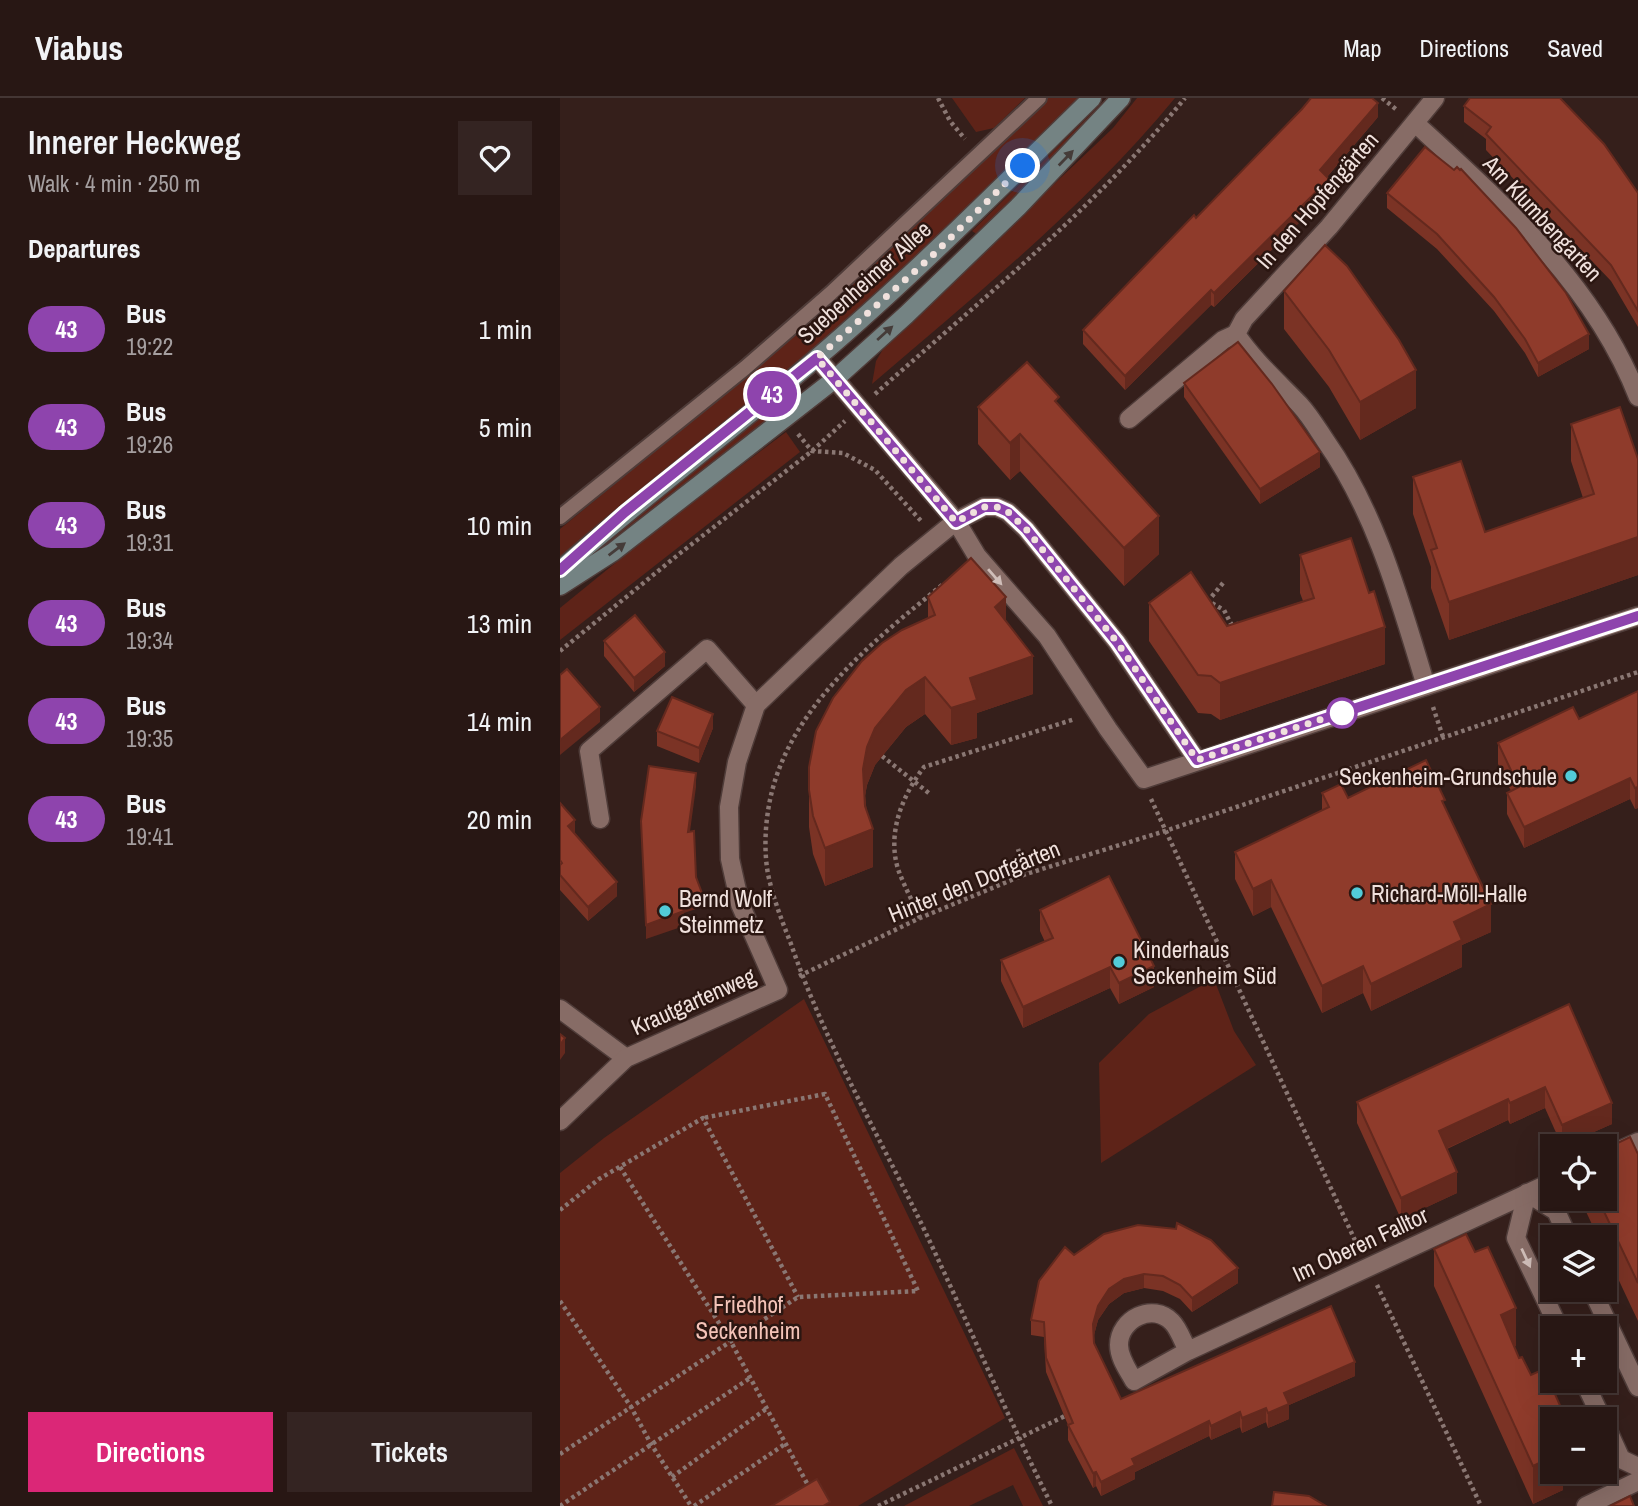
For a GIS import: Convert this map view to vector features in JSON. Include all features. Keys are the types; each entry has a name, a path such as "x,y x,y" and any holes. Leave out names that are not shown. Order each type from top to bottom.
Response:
{"main road":[{"name":"Suebenheimer Allee","path":"560,570 625,512 817,358 931,257 1092,98"},
{"path":"560,586 613,552 835,379 1018,207 1121,98"}],"street":[{"name":"In den Hopfengärten","path":"1129,419 1223,340 1236,334 1244,319 1329,227 1436,98"},
{"name":"Am Klumbengarten","path":"1415,124 1507,208 1586,298 1638,397"},
{"path":"1236,334 1247,351 1302,408 1328,443 1363,503 1389,568 1426,686"},
{"path":"817,358 956,522 977,556 1047,636 1144,779 1638,617"},
{"name":"Krautgartenweg","path":"560,1121 626,1058 778,990 740,904 730,859 729,807 737,762 756,705 901,566 956,522 984,507 997,507 1008,512 1026,529 1117,642 1197,760"},
{"path":"600,819 589,751 707,649 756,705"},
{"name":"Krautgartenweg","path":"560,1009 626,1058"},
{"path":"1617,1152 1638,1142"},
{"name":"Im Oberen Falltor","path":"1188,1351 1540,1187"},
{"path":"1553,1316 1516,1238 1527,1193 1556,1211 1562,1225"},
{"path":"1598,1302 1638,1387"},
{"path":"1617,1450 1621,1459 1638,1467"},
{"path":"1586,1506 1638,1481"}],"lane":[{"path":"560,517 745,368 831,293 1039,98"}],"path":[{"path":"938,98 950,121 979,156"},
{"path":"560,651 678,554 812,451 1030,257 1111,179 1185,98"},
{"path":"812,451 843,453 875,470 936,538"},
{"path":"947,581 867,649 806,716 783,756 769,804 765,839 768,871 801,974 822,1023 924,1229 1052,1506"},
{"path":"1223,583 1208,601 1224,610 1231,624 1242,623"},
{"name":"Hinter den Dorfgärten","path":"801,974 920,918 1026,874 1165,831 1638,672"},
{"path":"1426,686 1443,737"},
{"path":"920,918 898,868 894,842 899,811 915,779 924,768 1072,720 1094,709"},
{"path":"882,756 915,779 930,794"},
{"path":"1144,779 1165,831 1481,1506"},
{"path":"1017,849 1026,874"},
{"path":"560,1210 599,1179 703,1118 825,1094 918,1291 798,1297 560,1454"},
{"path":"703,1118 798,1297"},
{"path":"620,1167 731,1342 810,1489 801,1495"},
{"path":"560,1301 631,1407 651,1444 692,1506 785,1444"},
{"path":"560,1506 750,1378"},
{"path":"672,1477 766,1409"},
{"path":"878,1506 1076,1410"}],"green space":[{"path":"952,98 1025,98 994,128 976,132"},
{"path":"1047,98 1080,98 924,252 759,397 560,561 560,529 829,308"},
{"path":"1107,98 1114,98 978,235 972,231"},
{"path":"1137,98 1175,98 1105,176 1030,248 872,384 876,361 886,344 1113,128"},
{"path":"781,395 788,404 620,537 577,567 614,530"},
{"path":"786,432 800,452 560,640 560,608 657,529"},
{"path":"1214,979 1234,1031 1256,1065 1101,1163 1099,1063 1149,1014"},
{"name":"Friedhof Seckenheim","path":"804,999 1005,1418 858,1506 560,1506 560,1173 604,1138"},
{"path":"1014,1448 1043,1506 1023,1506 1013,1485 969,1506 904,1506"}],"building":[{"path":"1311,98 1372,98 1378,103 1320,170 1329,179 1214,293 1211,290 1125,376 1083,330"},
{"path":"1470,98 1560,98 1604,144 1638,193 1638,311 1611,265 1486,134 1491,127 1464,106"},
{"path":"1425,147 1454,170 1457,167 1461,169 1516,228 1566,293 1589,334 1538,363 1525,339 1494,297 1437,234 1387,193"},
{"path":"1325,245 1347,266 1399,340 1416,370 1360,402 1329,350 1284,291"},
{"path":"1238,342 1272,384 1320,452 1260,489 1184,383"},
{"path":"1027,362 1059,397 1055,401 1159,516 1124,548 1020,434 1010,443 978,407"},
{"path":"1620,407 1638,459 1638,537 1449,602 1431,550 1437,548 1413,477 1461,461 1485,532 1594,494 1571,424"},
{"path":"1351,538 1369,593 1374,591 1385,627 1220,683 1211,676 1198,675 1149,603 1191,572 1227,626 1314,598 1300,555"},
{"path":"971,558 1006,597 995,607 1033,656 970,678 977,700 951,708 925,677 906,690 875,728 867,747 863,769 865,806 873,829 825,848 813,816 809,790 809,767 816,731 833,698 862,661 902,630 935,615 928,597"},
{"path":"635,615 665,652 634,678 604,641"},
{"path":"567,669 600,707 560,740 560,675"},
{"name":"Seckenheim-Grundschule","path":"1638,691 1638,787 1635,788 1630,778 1524,827 1507,793 1519,787 1498,743 1573,707 1579,719"},
{"path":"672,697 713,714 699,748 657,731"},
{"name":"Richard-Möll-Halle","path":"1426,760 1445,800 1442,801 1491,904 1454,922 1462,940 1371,984 1363,966 1322,986 1271,880 1253,889 1235,852 1329,807 1322,793 1341,784 1348,798"},
{"path":"649,766 696,773 688,832 694,831 696,877 702,893 680,900 684,911 646,925 641,821"},
{"path":"560,803 575,820 568,826 617,882 588,907 560,875"},
{"name":"Kinderhaus Seckenheim Süd","path":"1109,876 1154,966 1119,983 1110,967 1023,1007 1001,960 1053,938 1040,910"},
{"path":"1569,1004 1612,1103 1562,1125 1545,1087 1510,1103 1508,1099 1439,1131 1457,1172 1401,1198 1357,1102"},
{"path":"1630,1137 1638,1154 1638,1283 1617,1239 1617,1225 1610,1225 1604,1211 1617,1211 1617,1143"},
{"path":"1177,1223 1211,1240 1238,1268 1192,1298 1180,1285 1163,1276 1144,1274 1124,1279 1109,1289 1098,1306 1093,1324 1094,1343 1121,1399 1331,1306 1355,1362 1284,1393 1289,1404 1268,1413 1266,1408 1242,1418 1240,1412 1211,1426 1209,1421 1132,1459 1135,1465 1101,1482 1096,1472 1093,1473 1068,1425 1073,1423 1046,1358 1044,1322 1031,1320 1039,1281 1065,1247 1074,1255 1104,1234 1138,1225 1176,1229"},
{"path":"1466,1234 1475,1252 1488,1247 1516,1308 1501,1315 1519,1358 1522,1357 1531,1375 1540,1371 1540,1393 1555,1393 1561,1407 1540,1407 1540,1463 1533,1466 1434,1249"},
{"path":"817,1479 830,1502 823,1506 771,1506"},
{"path":"1274,1492 1309,1496 1326,1506 1272,1506"},
{"path":"1630,1496 1634,1506 1610,1506"}],"bus line":[{"name":"43","path":"560,570 625,512 817,358 956,522 984,507 997,507 1008,512 1026,529 1117,642 1197,760 1638,616"}],"place":[{"name":"Seckenheim-Grundschule","path":"1571,776"},
{"name":"Richard-Möll-Halle","path":"1357,893"},
{"name":"Bernd Wolf Steinmetz","path":"665,911"},
{"name":"Kinderhaus Seckenheim Süd","path":"1119,962"}],"route":[{"path":"1023,166 931,257 817,358 956,522 984,507 997,507 1008,512 1026,529 1117,642 1197,760 1350,710 1342,713"}]}
